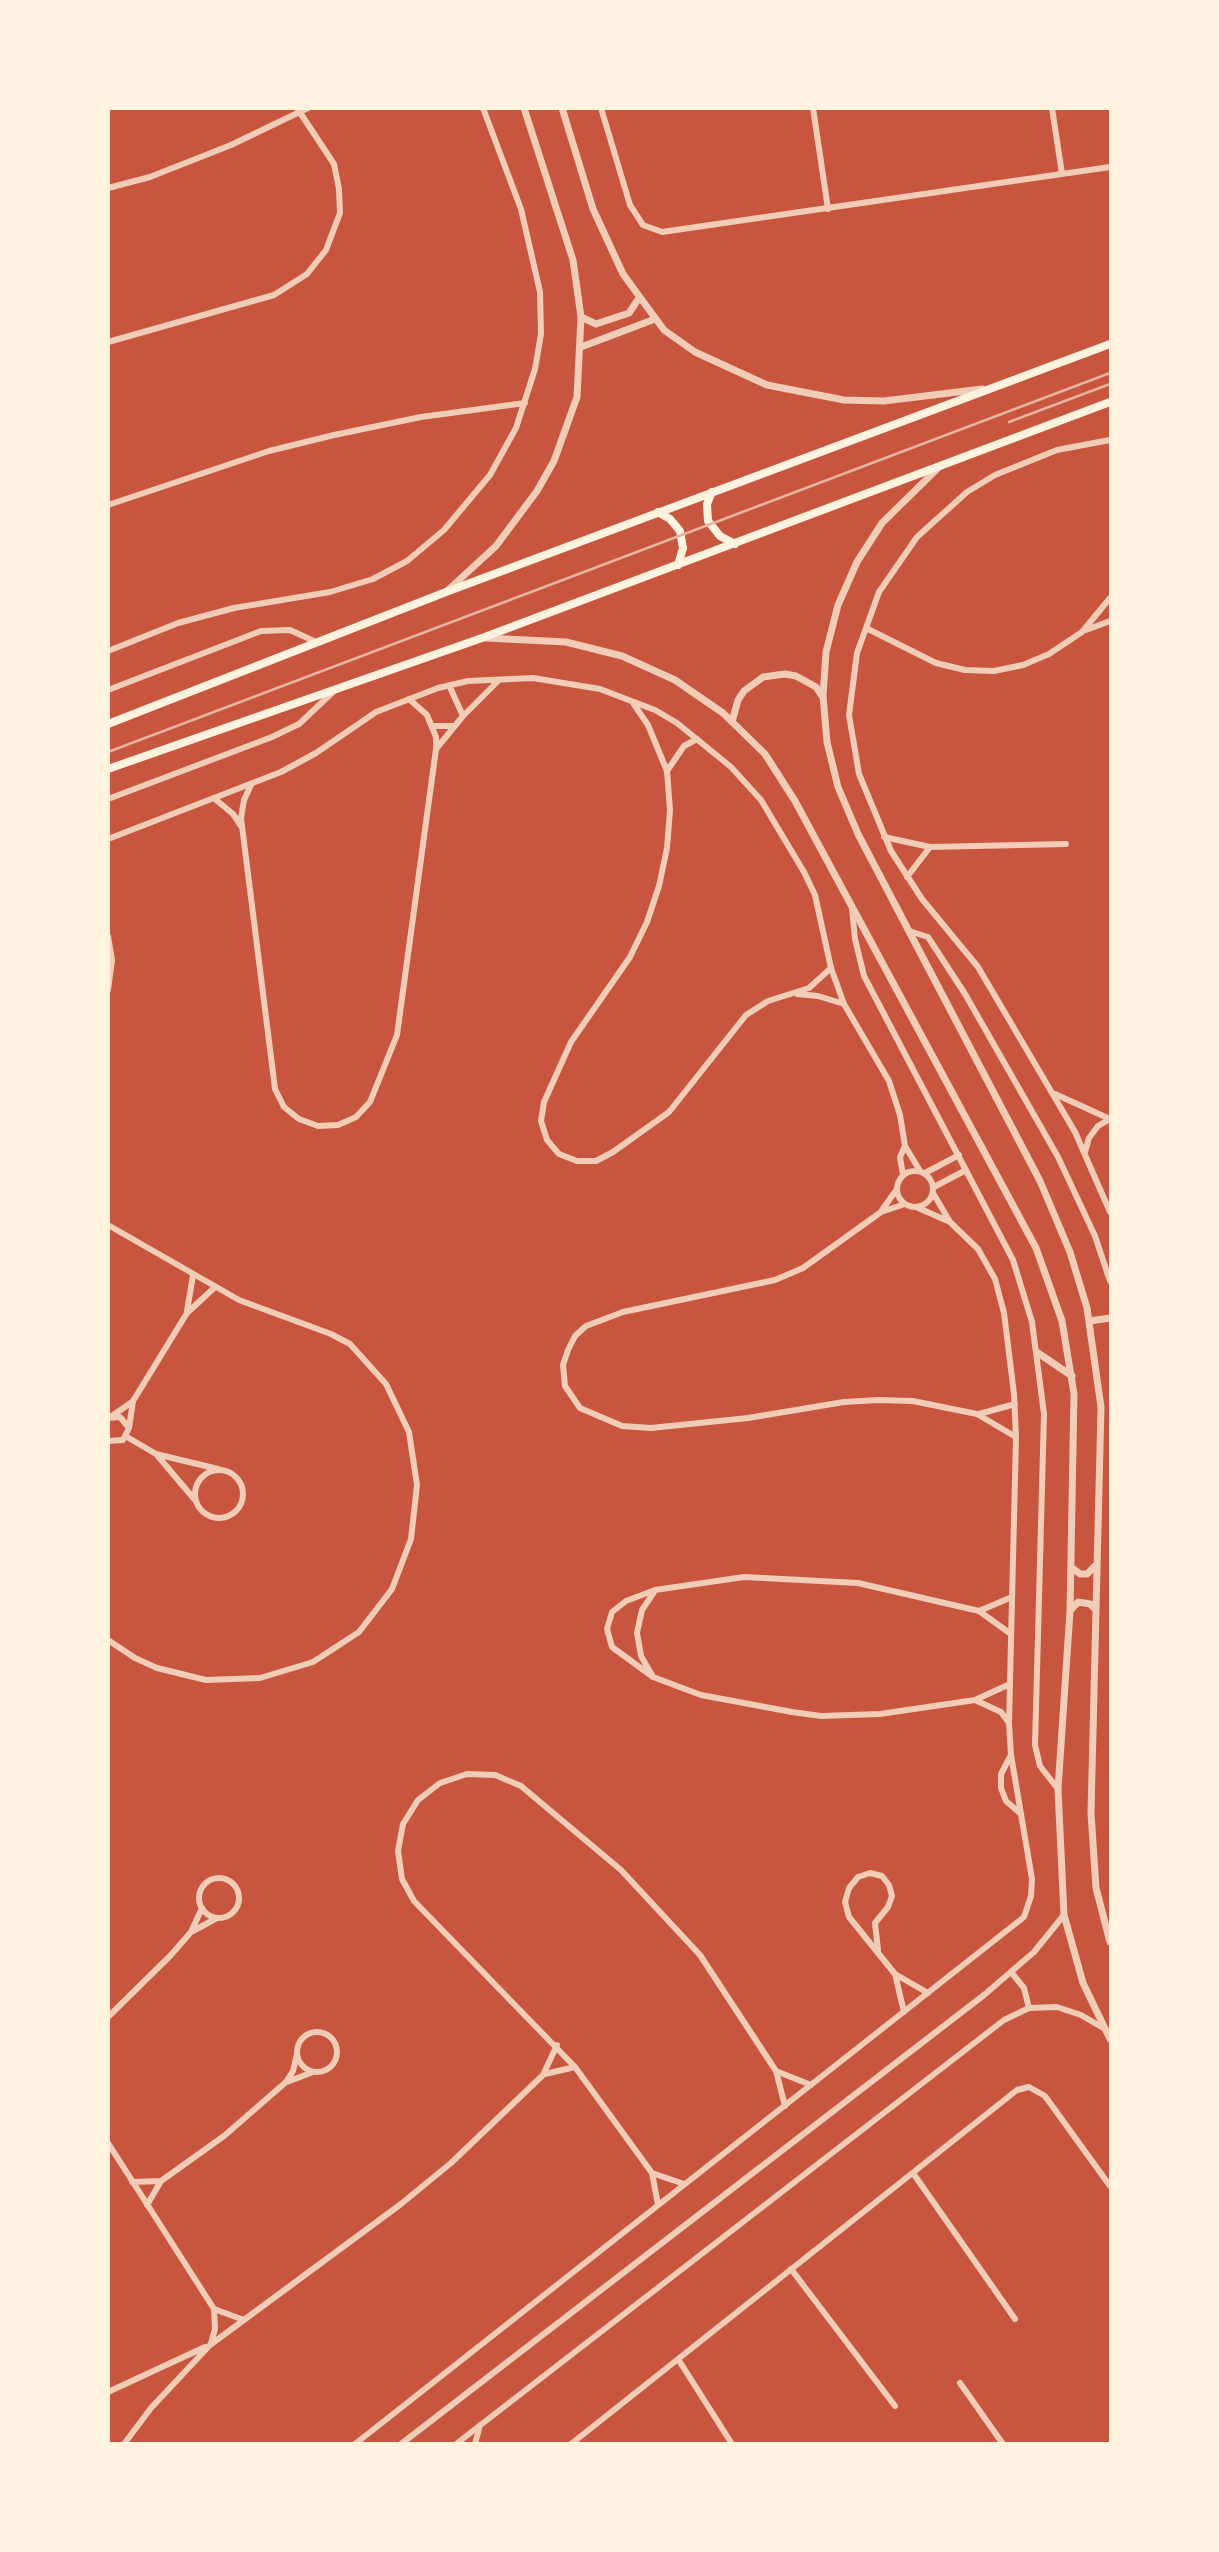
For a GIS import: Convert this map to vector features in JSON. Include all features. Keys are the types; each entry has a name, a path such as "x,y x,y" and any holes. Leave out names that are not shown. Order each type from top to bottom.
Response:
{"main road":[{"path":"108,724 657,512 982,389 1111,344"},
{"path":"108,769 482,638 1111,402"},
{"path":"712,492 707,505 709,521 720,536 735,544"},
{"path":"657,512 670,519 680,531 683,548 678,565"}],"street":[{"path":"108,188 161,172 308,108"},
{"path":"108,651 178,623 234,608 330,592 373,579 407,561 444,530 490,475 525,403 541,334 540,292 521,209 483,108"},
{"path":"446,592 496,546 518,520 554,461 577,397 582,317 573,260 524,108"},
{"path":"562,108 606,242 639,298 655,319 664,330 695,352 730,371 805,395 884,401 982,389"},
{"path":"601,108 630,205 643,225 662,232 1111,167"},
{"path":"813,108 828,209"},
{"path":"1052,108 1062,174"},
{"path":"108,342 274,295 307,274 326,250 340,213 339,189 334,164 298,111"},
{"path":"582,317 596,324 629,313 639,298"},
{"path":"581,347 655,319"},
{"path":"108,505 269,452 334,435 421,417 525,403"},
{"path":"1110,443 1057,450 1025,461 967,492 917,537 896,563 879,592 850,684 849,715 859,774 884,837 907,877 978,967 1085,1152 1111,1212"},
{"path":"937,469 883,523 857,562 838,605 825,652 823,696 827,742 838,788 909,931 1040,1181 1070,1252 1090,1321 1101,1407 1095,1565 1091,1813 1096,1888 1111,1942"},
{"path":"1082,632 1111,598"},
{"path":"866,628 936,663 965,670 994,671 1023,665 1049,654 1082,632 1111,621"},
{"path":"108,690 261,631 290,630 316,642"},
{"path":"482,638 566,642 622,656 675,680 732,722 765,754 795,800 1037,1248 1062,1321 1072,1376 1075,1430 1070,1611 1058,1789 1064,1915 1083,1983 1111,2039"},
{"path":"732,722 734,711 744,691 762,677 785,674 796,676 816,687 823,696"},
{"path":"108,839 252,785 317,753 376,712 449,685 533,678 567,682 632,701 661,713 731,767 761,800 804,872 822,922 831,968 845,1004 889,1081 900,1115 905,1146 950,1222 978,1249 995,1279 1004,1313 1015,1404 1016,1437 1009,1723 1011,1755 1031,1879 1031,1896 1024,1917 355,2444"},
{"path":"436,749 463,716 499,680"},
{"path":"449,685 463,716"},
{"path":"108,799 272,737 299,724 333,692"},
{"path":"252,785 244,800 242,827 275,1089 284,1107 299,1119 318,1126 338,1125 356,1117 370,1102 397,1035 436,749 433,726 419,706 410,699"},
{"path":"632,701 648,725 667,772 670,810 667,848 659,886 647,922 629,957 571,1042 544,1102 541,1121 547,1140 559,1154 577,1161 596,1161 613,1152 669,1112 746,1015 768,1001 817,983 831,968"},
{"path":"648,725 661,713"},
{"path":"433,726 454,726"},
{"path":"667,772 684,746 697,739"},
{"path":"215,799 233,814 242,827"},
{"path":"884,837 930,847 1066,844"},
{"path":"907,877 930,847"},
{"path":"852,907 855,939 864,976 1013,1260 1027,1301 1038,1353 1044,1438 1035,1745 1040,1766 1058,1789"},
{"path":"909,931 920,932 930,940 978,1017 1058,1157 1096,1236 1111,1281"},
{"path":"108,936 112,960 108,990"},
{"path":"792,994 818,996 845,1004"},
{"path":"1051,1092 1111,1119"},
{"path":"1085,1152 1089,1138 1098,1126 1111,1119"},
{"path":"905,1146 900,1157 903,1175 897,1189 880,1212 803,1268 775,1280 623,1312 586,1326 575,1336 568,1350 563,1365 565,1387 580,1408 622,1426 641,1427 748,1418 878,1399 913,1401 977,1415 1016,1437"},
{"path":"903,1175 922,1172 959,1155"},
{"path":"916,1207 927,1203 933,1190 966,1170"},
{"path":"897,1189 905,1204"},
{"path":"880,1212 905,1204 950,1222"},
{"path":"108,1225 214,1287 350,1344 386,1384 409,1432 417,1485 411,1539 392,1589 359,1632 313,1662 260,1678 206,1680 157,1668 135,1658 108,1640"},
{"path":"187,1313 193,1275"},
{"path":"127,1437 133,1401 187,1313 214,1287"},
{"path":"1090,1321 1111,1318"},
{"path":"1038,1353 1072,1376"},
{"path":"110,1418 133,1401"},
{"path":"977,1415 1015,1404"},
{"path":"110,1418 120,1417 128,1428"},
{"path":"108,1449 112,1442 127,1437 156,1454 232,1473 240,1481 244,1493 241,1505 227,1517 215,1517 204,1512 156,1454"},
{"path":"197,1503 195,1491 200,1480 209,1472 220,1469"},
{"path":"1070,1566 1074,1572 1087,1574 1095,1565"},
{"path":"1010,1684 975,1700 880,1714 821,1716 701,1695 653,1676 612,1647 607,1629 612,1612 626,1601 655,1590 744,1577 858,1583 979,1611 1012,1634"},
{"path":"653,1676 641,1656 637,1633 642,1610 655,1590"},
{"path":"979,1611 1012,1597"},
{"path":"1070,1611 1078,1602 1085,1601 1094,1609"},
{"path":"975,1700 1001,1712 1009,1723"},
{"path":"1011,1755 1001,1774 1001,1788 1006,1801 1021,1814"},
{"path":"658,2205 652,2173 575,2067 557,2045 414,1901 402,1879 398,1851 404,1824 418,1800 440,1783 467,1774 486,1775 521,1786 621,1870 700,1955 776,2071 785,2106"},
{"path":"878,1950 875,1923 888,1907 892,1896 890,1885 882,1876 870,1873 858,1877 849,1888 845,1902 849,1917 878,1950 895,1975 904,2012"},
{"path":"108,2017 158,1970 191,1932 202,1908 199,1896 204,1885 215,1879 232,1883 238,1894 237,1906 229,1915 217,1918 191,1932"},
{"path":"202,1908 217,1918"},
{"path":"401,2444 1011,1972 1034,1952 1064,1915"},
{"path":"1011,1972 1024,1988 1029,2008"},
{"path":"895,1975 928,1993"},
{"path":"456,2444 1004,2020 1029,2008 1057,2007 1081,2015 1105,2029"},
{"path":"147,2205 161,2181 224,2136 286,2082 293,2071 300,2042 309,2034 321,2033 332,2039 337,2050 334,2062 324,2070 286,2082"},
{"path":"108,2392 210,2344 427,2184 543,2075 557,2045"},
{"path":"297,2054 302,2065 315,2071"},
{"path":"543,2075 575,2067"},
{"path":"776,2071 811,2085"},
{"path":"571,2444 1017,2090 1029,2087 1045,2096 1111,2186"},
{"path":"108,2143 214,2309 215,2329 210,2344 151,2408 124,2444"},
{"path":"652,2173 684,2184"},
{"path":"912,2173 1015,2319"},
{"path":"132,2182 161,2181"},
{"path":"791,2269 895,2406"},
{"path":"214,2309 244,2320"},
{"path":"678,2359 732,2444"},
{"path":"960,2383 1003,2444"},
{"path":"475,2444 480,2425"}],"railway":[{"path":"108,752 1110,373"},
{"path":"1009,422 1110,384"}]}
